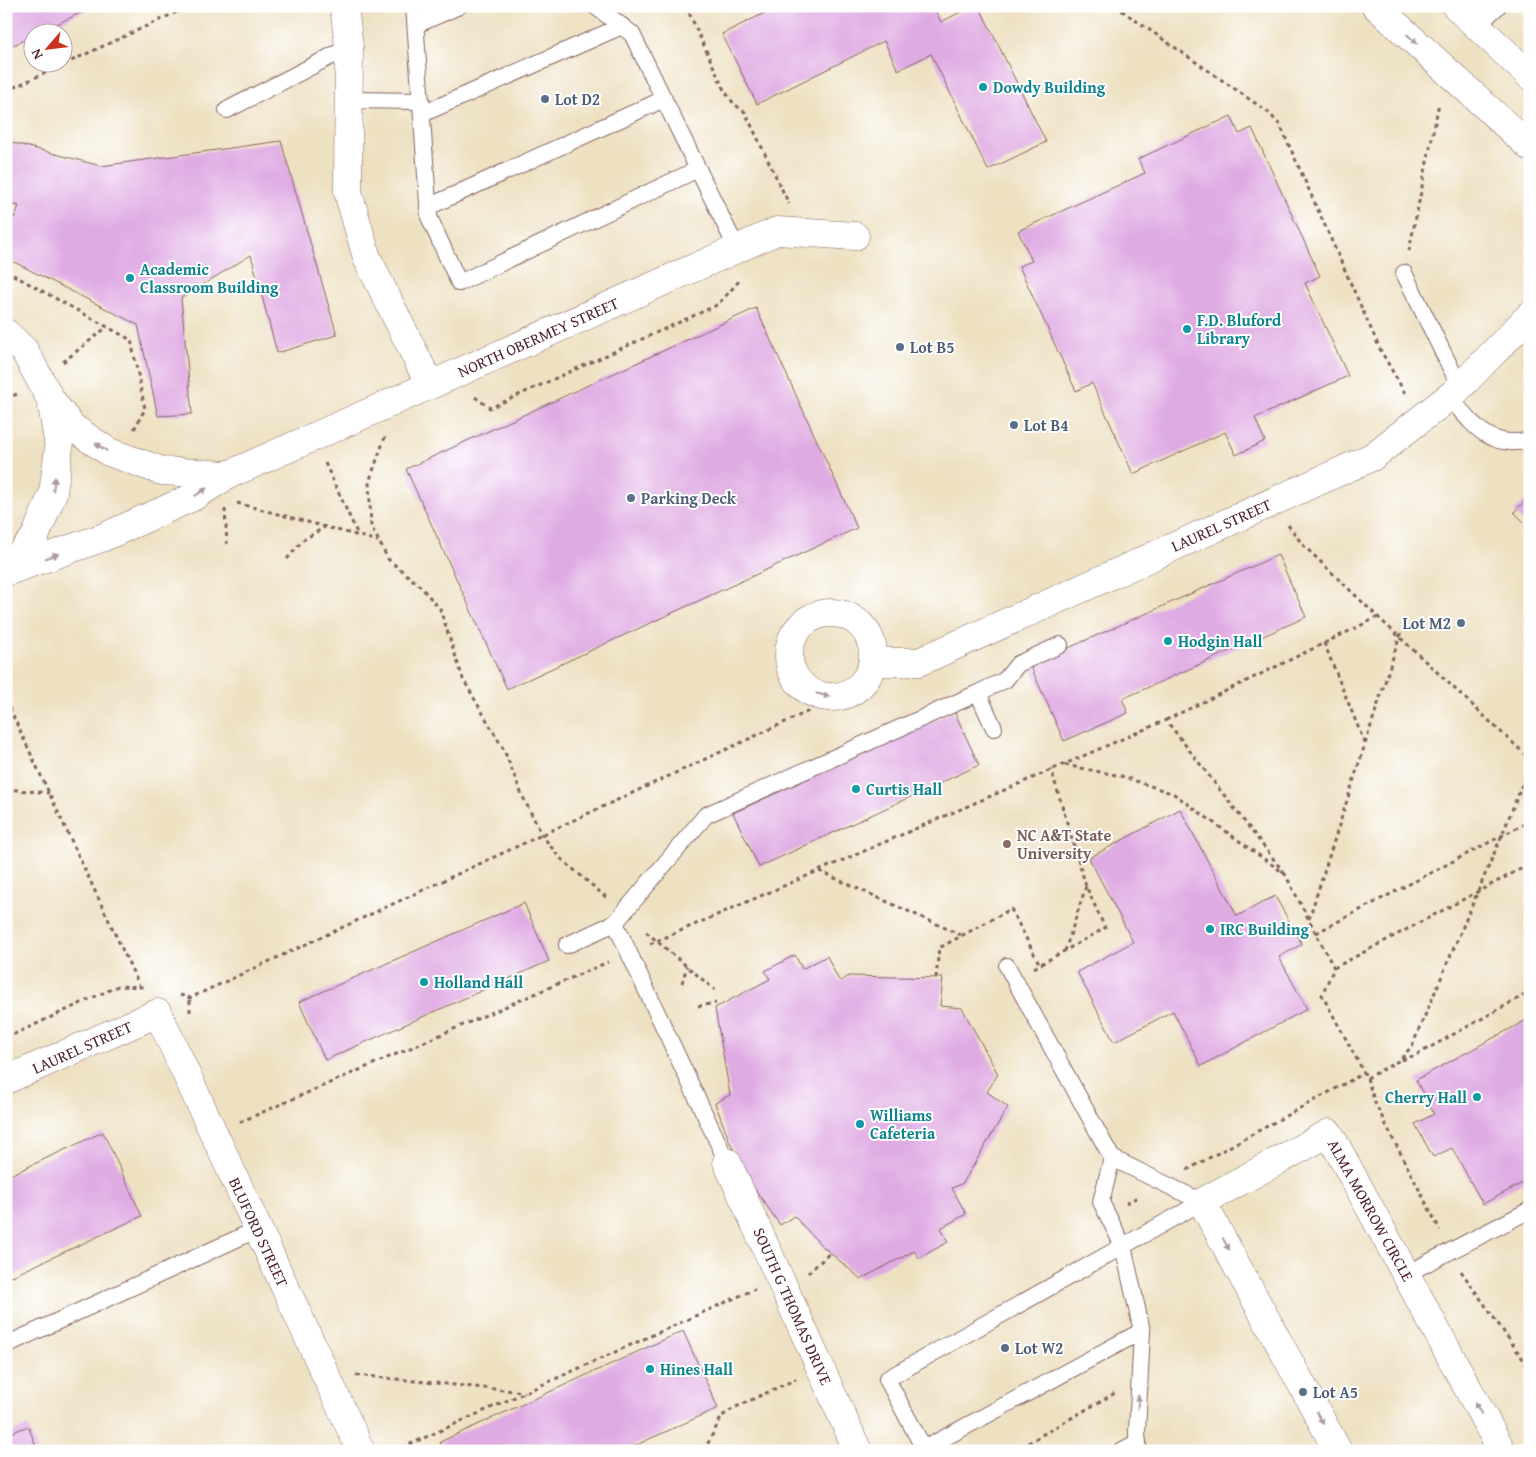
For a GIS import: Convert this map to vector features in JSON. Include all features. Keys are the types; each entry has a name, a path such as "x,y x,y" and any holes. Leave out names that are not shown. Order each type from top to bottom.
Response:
{"street":[{"path":"344,6 350,47 348,192 367,258 430,385"},
{"path":"1376,6 1530,147"},
{"path":"1456,6 1530,76"},
{"name":"NORTH OBERMEY STREET","path":"6,572 113,533 193,497 228,475 777,231 856,236"},
{"name":"LAUREL STREET","path":"873,662 919,662 1372,457 1454,392 1530,315"},
{"path":"6,333 24,350 51,400 59,446 53,493 35,536 6,572"},
{"name":"NORTH OBERMEY STREET","path":"51,400 72,427 108,452 162,471 228,475"},
{"path":"834,613 848,617 860,624 868,635 873,648 873,662 869,675 860,686 849,694 835,698 822,696 809,691 799,682 792,670 791,642 798,630 808,620 821,614 834,613"},
{"name":"LAUREL STREET","path":"6,1080 166,1004"},
{"name":"BLUFORD STREET","path":"166,1004 258,1229 361,1451"},
{"name":"ALMA MORROW CIRCLE","path":"1202,1202 1330,1133 1502,1451"},
{"name":"SOUTH G THOMAS DRIVE","path":"727,1162 858,1451"},
{"path":"1202,1202 1338,1451"}],"lane":[{"path":"414,6 429,217 459,284 698,169"},
{"path":"416,25 459,6"},
{"path":"595,6 632,34 737,249"},
{"path":"1478,26 1498,6"},
{"path":"349,100 421,107 622,26"},
{"path":"226,110 350,47"},
{"path":"428,207 664,99"},
{"path":"1404,273 1454,392 1479,430 1504,443 1530,440"},
{"path":"567,945 616,923 706,816 1005,680 1018,664 1060,645"},
{"path":"978,693 994,728"},
{"path":"616,923 727,1162"},
{"path":"1011,973 1112,1158 1202,1202"},
{"path":"1112,1158 1102,1202 1123,1246 1142,1331 1138,1446 1121,1451"},
{"path":"1142,1331 924,1449 887,1380 1202,1202"},
{"path":"1406,1274 1530,1210"},
{"path":"6,1345 258,1229"}],"path":[{"path":"6,91 190,6"},
{"path":"686,6 724,90 734,104 745,112 802,232"},
{"path":"1115,6 1268,112 1280,125 1380,349 1420,419"},
{"path":"1404,273 1446,69"},
{"path":"6,271 131,340 146,409 129,439"},
{"path":"6,399 20,392"},
{"path":"387,429 369,482 371,526 388,559 420,586 440,609 463,679 504,750 526,804"},
{"path":"312,437 358,536"},
{"path":"234,502 379,542"},
{"path":"1270,503 1304,545 1399,638 1530,759"},
{"path":"287,559 304,540 325,527"},
{"path":"235,1124 1166,720 1378,617"},
{"path":"1309,920 1401,632"},
{"path":"1324,643 1365,745"},
{"path":"166,1004 190,998 208,990 807,712 822,696"},
{"path":"6,701 139,985"},
{"path":"1166,720 1285,874 1334,968"},
{"path":"1063,764 1121,776 1174,794 1285,874"},
{"path":"1400,1060 1412,1046 1530,765"},
{"path":"1011,973 1040,965 1105,928 1086,886 1052,769"},
{"path":"6,789 49,793"},
{"path":"1316,933 1530,821"},
{"path":"1530,864 1334,968 1322,995 1367,1078 1375,1103 1450,1251 1462,1272 1530,1369"},
{"path":"818,871 962,935"},
{"path":"1065,951 1086,886"},
{"path":"936,978 939,948 1011,909 1040,965"},
{"path":"682,983 687,966"},
{"path":"6,1038 118,986 139,985 148,987"},
{"path":"1367,1078 1400,1060 1418,1054 1530,992"},
{"path":"698,1006 716,1003"},
{"path":"1107,1213 1364,1073"},
{"path":"395,1451 768,1283 797,1279 808,1274 830,1253"},
{"path":"704,1451 722,1416 734,1408 821,1367"},
{"path":"347,1374 525,1392"},
{"path":"1014,1451 1140,1379"}],"building":[{"path":"6,6 95,6 61,22 22,22 22,41 6,49"},
{"name":"Dowdy Building","path":"779,6 872,6 874,10 881,6 933,6 941,22 973,6 979,6 1046,142 988,170 931,54 898,70 884,41 757,104 722,34"},
{"name":"F.D. Bluford Library","path":"1231,116 1239,134 1252,128 1320,276 1305,283 1348,376 1255,418 1265,441 1236,455 1225,432 1133,474 1092,383 1076,391 1019,266 1032,261 1018,231 1145,173 1138,159"},
{"name":"Academic Classroom Building","path":"6,141 101,166 281,141 337,335 277,353 251,255 181,298 192,414 158,416 138,325 6,258 6,213 14,218 19,206 6,203"},
{"name":"Parking Deck","path":"756,308 857,528 507,689 406,469"},
{"path":"1530,496 1530,528 1514,512"},
{"name":"Hodgin Hall","path":"1278,555 1306,617 1122,699 1128,713 1064,741 1030,665"},
{"name":"Curtis Hall","path":"954,711 979,765 759,867 733,813"},
{"name":"IRC Building","path":"1180,809 1237,916 1275,896 1302,944 1279,957 1307,1009 1201,1066 1173,1011 1114,1042 1077,972 1133,942 1089,858"},
{"name":"Holland Hall","path":"524,903 549,961 325,1060 299,1002"},
{"name":"Williams Cafeteria","path":"795,955 802,969 827,956 838,979 841,981 849,976 943,978 940,1006 962,1008 998,1074 987,1092 1008,1107 963,1183 952,1188 966,1214 941,1228 948,1242 919,1258 914,1251 861,1279 821,1245 794,1216 780,1225 745,1175 715,1103 730,1095 715,1008 770,979 765,971"},
{"name":"Cherry Hall","path":"1530,1018 1530,1179 1483,1204 1452,1148 1433,1157 1415,1124 1434,1114 1416,1080"},
{"path":"103,1132 142,1216 6,1279 6,1177"},
{"name":"Hines Hall","path":"683,1331 718,1408 623,1451 444,1451 440,1442"},
{"path":"28,1426 38,1451 6,1451 6,1435"}],"place":[{"name":"Dowdy Building","path":"983,87"},
{"name":"Lot D2","path":"545,99"},
{"name":"Academic Classroom Building","path":"130,278"},
{"name":"F.D. Bluford Library","path":"1187,329"},
{"name":"Lot B5","path":"900,347"},
{"name":"Lot B4","path":"1014,425"},
{"name":"Parking Deck","path":"631,498"},
{"name":"Lot M2","path":"1461,623"},
{"name":"Hodgin Hall","path":"1168,641"},
{"name":"Curtis Hall","path":"856,789"},
{"name":"NC A&T State University","path":"1007,844"},
{"name":"IRC Building","path":"1210,929"},
{"name":"Holland Hall","path":"424,982"},
{"name":"Cherry Hall","path":"1477,1097"},
{"name":"Williams Cafeteria","path":"860,1124"},
{"name":"Lot W2","path":"1005,1348"},
{"name":"Hines Hall","path":"650,1369"},
{"name":"Lot A5","path":"1303,1392"}]}
